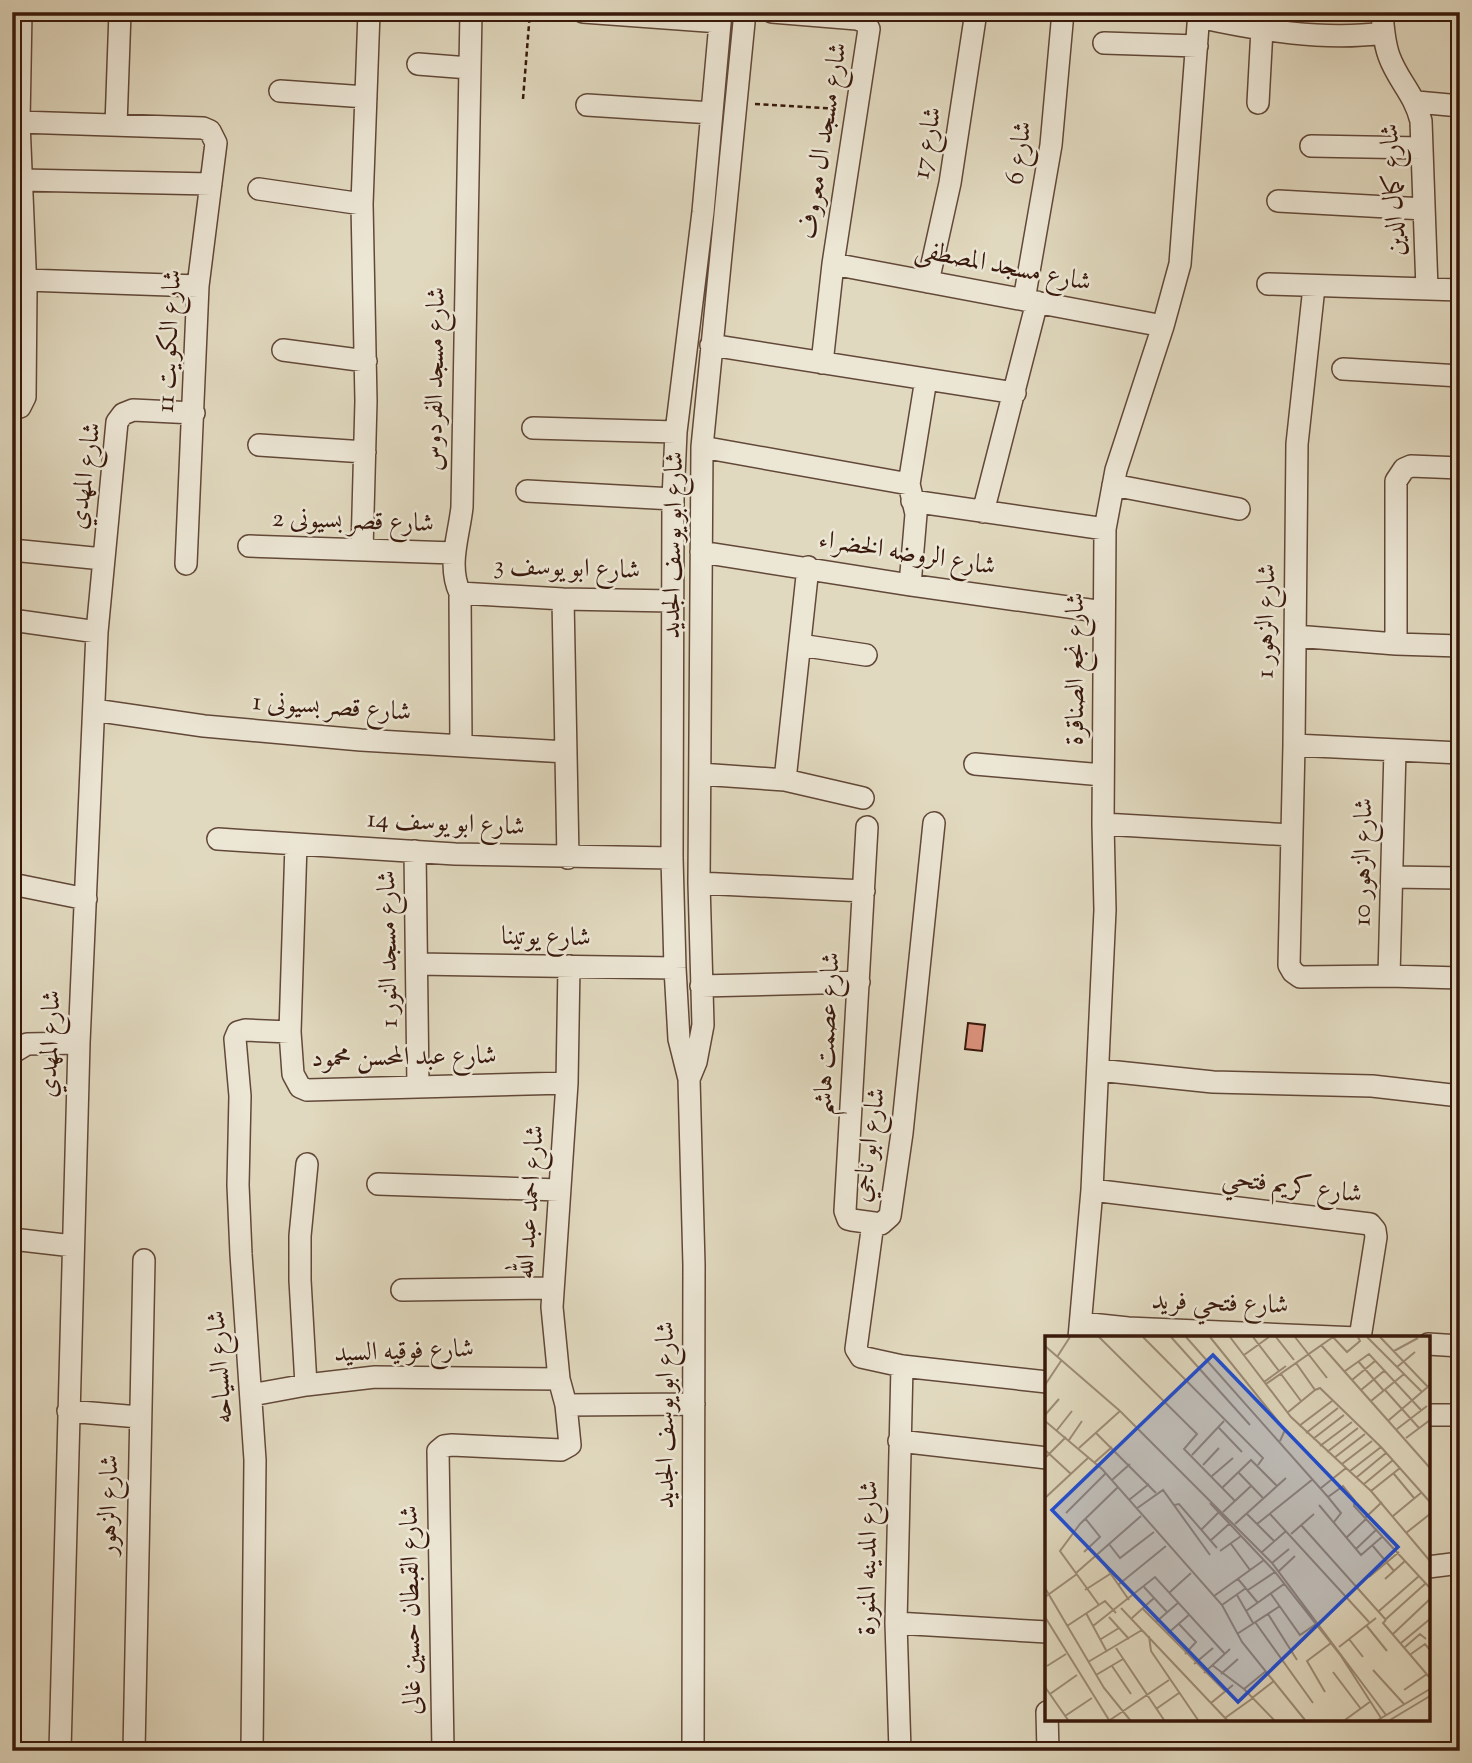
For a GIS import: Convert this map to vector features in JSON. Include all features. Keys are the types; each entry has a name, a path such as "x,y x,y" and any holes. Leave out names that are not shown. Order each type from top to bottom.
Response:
{"street":[{"path":"12,408 20,407 25,401 19,122 21,12"},
{"path":"19,122 116,125 120,12"},
{"path":"362,550 366,361 362,204 369,12"},
{"name":"شارع مسجد الفردوس","path":"461,745 460,593 456,584 454,553 462,507 471,12"},
{"path":"583,12 721,17"},
{"name":"شارع ابو يوسف الجديد","path":"689,1079 701,1044 702,996 699,883 702,447 745,12"},
{"name":"شارع مسجد ال معروف","path":"772,12 857,19 865,22 869,29 833,264 822,363"},
{"name":"شارع 17","path":"928,282 952,172 976,12"},
{"name":"شارع 6","path":"983,512 1015,393 1031,301 1052,145 1063,12"},
{"path":"1199,15 1262,29 1318,34 1383,22"},
{"name":"شارع نجع الصناقرة","path":"1080,1330 1092,1190 1105,910 1105,529 1112,485 1180,264 1199,15"},
{"name":"شارع ابو يوسف الجديد","path":"693,1751 694,1265 689,1079 679,1039 676,1003 672,859 673,499 676,432 703,212 721,17"},
{"name":"شارع كمال الدين","path":"1383,22 1389,57 1417,102 1421,121 1427,289"},
{"path":"1258,103 1262,29"},
{"path":"1104,43 1197,46"},
{"path":"418,64 469,68"},
{"path":"281,91 366,97"},
{"path":"1417,102 1460,106"},
{"path":"587,105 712,113"},
{"name":"شارع الكويت 11","path":"116,125 203,128 210,131 216,144 198,286 186,564"},
{"path":"1311,146 1422,148"},
{"path":"22,180 211,184"},
{"path":"259,189 362,204"},
{"path":"1278,201 1424,209"},
{"path":"703,212 726,214"},
{"name":"شارع مسجد المصطفى","path":"833,264 1163,326"},
{"path":"1268,284 1460,290"},
{"path":"21,287 198,286"},
{"name":"شارع الزهور 1","path":"1314,287 1297,444 1294,745 1288,956 1289,965 1300,977 1389,976"},
{"path":"711,345 1015,393"},
{"path":"283,350 366,361"},
{"path":"1343,369 1460,376"},
{"path":"911,585 916,514 911,492 926,379"},
{"name":"شارع المهدي","path":"60,1751 79,1043 97,632 103,559 117,422 123,414 133,410 194,413"},
{"path":"533,429 676,432"},
{"path":"259,445 365,452"},
{"path":"702,447 911,492 983,512 1105,529"},
{"path":"1396,644 1396,481 1399,474 1411,466 1460,468"},
{"path":"1112,485 1239,509"},
{"path":"527,491 673,499"},
{"name":"شارع قصر بسيونى 2","path":"249,546 454,553"},
{"path":"12,550 103,559"},
{"name":"شارع الروضه الخضراء","path":"701,552 1104,612"},
{"path":"785,780 808,567"},
{"name":"شارع ابو يوسف 3","path":"460,593 563,599 672,601"},
{"path":"563,599 568,858"},
{"path":"12,620 97,632"},
{"path":"1295,636 1460,646"},
{"path":"800,645 866,655"},
{"name":"شارع قصر بسيونى 1","path":"94,710 204,726 361,740 566,752"},
{"path":"1294,745 1460,753"},
{"name":"شارع الزهور 10","path":"1389,976 1395,750"},
{"path":"975,764 1103,775"},
{"path":"700,774 785,780 863,798"},
{"name":"شارع ابو ناجي","path":"934,823 902,1133 890,1216 885,1223 873,1223 856,1349 864,1358 902,1366 1045,1382"},
{"path":"1103,824 1292,835"},
{"name":"شارع عصمت هاشم","path":"867,827 845,1211 848,1219 873,1223"},
{"name":"شارع ابو يوسف 14","path":"218,839 568,858 672,859"},
{"path":"290,1032 296,844"},
{"name":"شارع مسجد النور 1","path":"415,851 418,1087"},
{"path":"1392,877 1460,878"},
{"path":"699,883 864,891"},
{"path":"12,884 86,898"},
{"name":"شارع يوتينا","path":"417,964 675,968"},
{"name":"شارع احمد عبد الله","path":"437,1467 438,1451 444,1446 561,1450 569,1445 566,1405 559,1379 554,1340 553,1288 567,1083 569,966"},
{"path":"1389,976 1460,978"},
{"path":"676,1003 679,1011 692,1016 699,1012 702,996 859,982"},
{"name":"شارع السياحه","path":"251,1751 255,1460 240,1243 240,1096 235,1039 238,1032 245,1030 290,1032"},
{"name":"شارع عبد المحسن محمود","path":"290,1032 293,1074 300,1087 307,1090 567,1083"},
{"path":"12,1053 27,1044 79,1043"},
{"path":"1098,1070 1213,1082 1372,1086 1460,1096"},
{"path":"306,1385 300,1236 307,1164"},
{"path":"378,1184 559,1190"},
{"name":"شارع كريم فتحي","path":"1092,1190 1370,1224 1376,1237 1359,1336"},
{"path":"12,1239 73,1246"},
{"name":"شارع الزهور","path":"134,1751 144,1260"},
{"path":"401,1290 553,1288"},
{"name":"شارع فتحي فريد","path":"1080,1330 1128,1328 1313,1336"},
{"path":"1430,1344 1460,1346"},
{"name":"شارع المدينه المنورة","path":"900,1751 895,1623 902,1366"},
{"name":"شارع فوقيه السيد","path":"251,1395 306,1385 409,1376 559,1379"},
{"path":"566,1405 694,1404"},
{"path":"68,1411 139,1418"},
{"path":"1430,1415 1460,1415"},
{"path":"899,1441 1045,1458"},
{"name":"شارع القبطان حسين غالى","path":"437,1467 443,1751"},
{"path":"1430,1567 1460,1563"},
{"path":"895,1623 1045,1632"},
{"path":"1047,1721 1048,1751"}],"path":[{"path":"523,99 530,12"},
{"path":"737,103 856,110"}],"building":[{"path":"968,1023 985,1025 982,1051 965,1049"}]}
